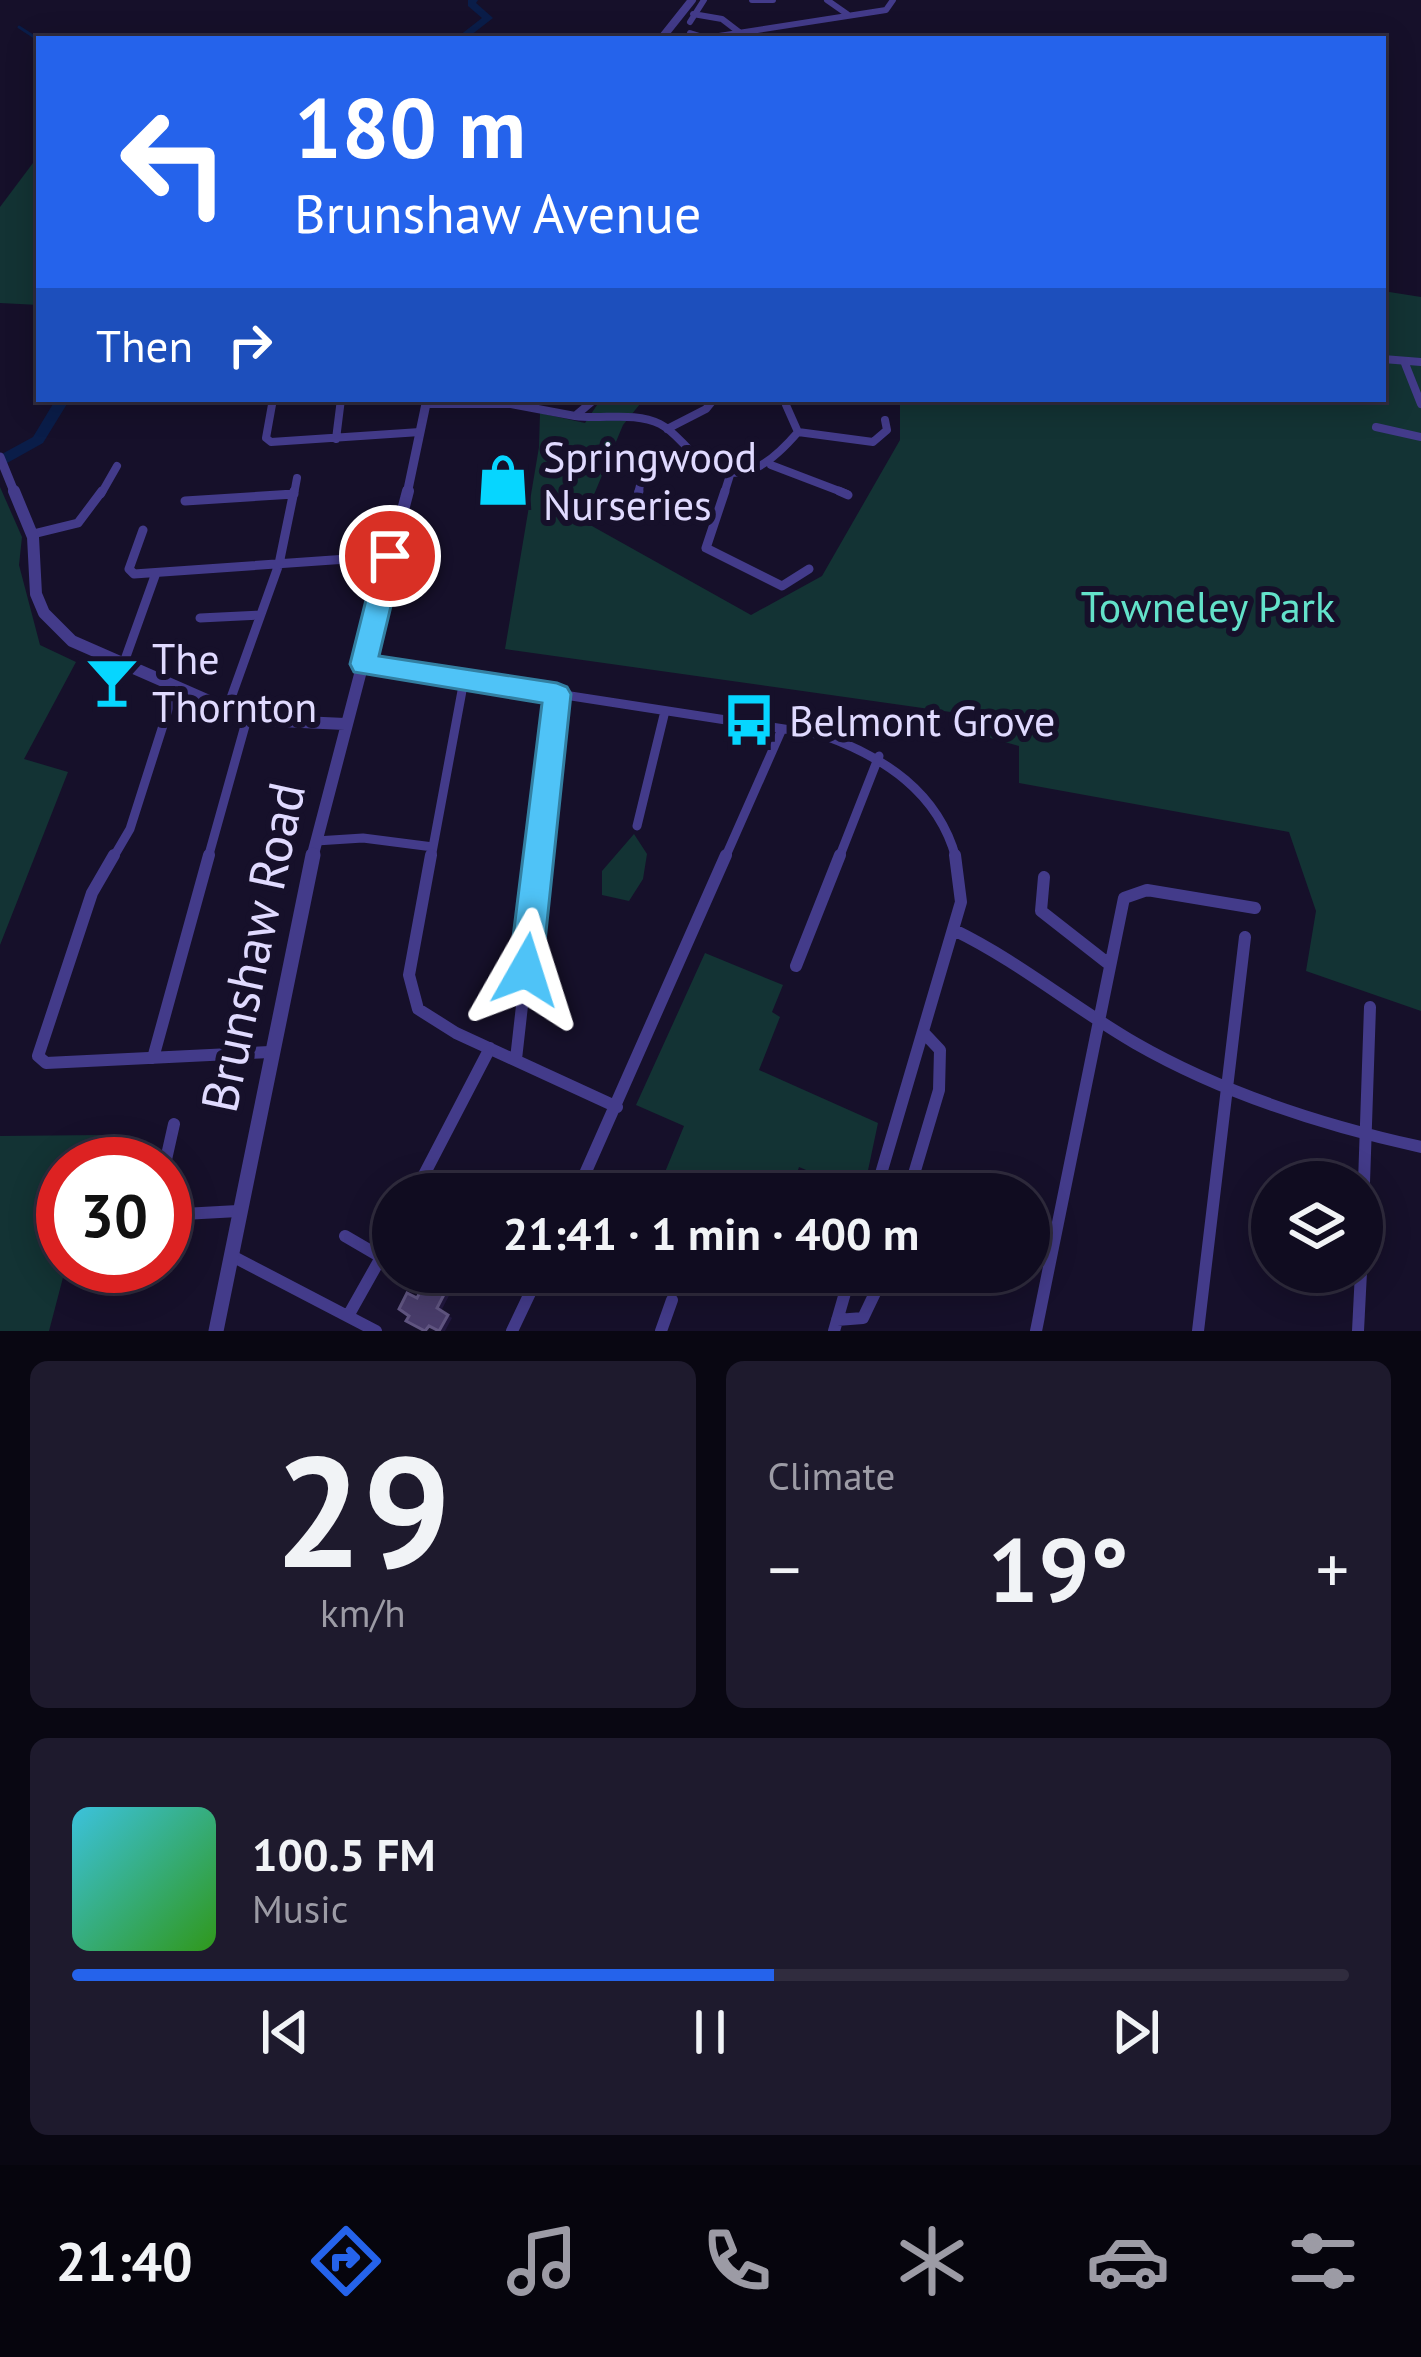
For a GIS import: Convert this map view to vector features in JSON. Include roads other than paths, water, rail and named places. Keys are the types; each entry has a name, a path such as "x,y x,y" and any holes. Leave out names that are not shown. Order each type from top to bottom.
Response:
{"street":[{"path":"663,36 692,0"},
{"path":"690,22 704,0"},
{"path":"752,0 773,0"},
{"path":"827,0 848,15"},
{"path":"717,36 886,10 893,0"},
{"path":"694,14 722,19 740,32"},
{"path":"690,33 700,36"},
{"path":"1386,358 1421,362"},
{"path":"1404,361 1421,404"},
{"path":"272,402 266,437 271,442 420,432"},
{"path":"336,439 341,402"},
{"name":"Brunshaw Road","path":"216,1331 316,841 427,402"},
{"path":"516,402 575,416 646,419 667,429 709,467 730,475 771,465 848,495"},
{"path":"575,416 591,402"},
{"path":"667,429 712,402"},
{"path":"787,402 798,432"},
{"path":"798,432 873,442 887,430 885,420"},
{"path":"1376,427 1421,437"},
{"path":"771,465 798,432"},
{"path":"636,503 642,477 692,452"},
{"path":"0,458 33,534 36,594 44,613 72,641 227,710 345,724"},
{"path":"33,534 75,529 117,466"},
{"path":"730,475 706,548 782,586 809,569"},
{"path":"96,476 110,476"},
{"path":"227,710 279,564 297,478"},
{"path":"185,501 294,494"},
{"path":"143,530 129,569 134,574 390,556"},
{"path":"123,665 156,573"},
{"path":"200,618 260,615"},
{"path":"364,664 823,735 879,756 931,802 954,842 962,871 954,930 881,1173"},
{"path":"464,680 409,975 412,993 418,1009 431,1021 617,1107"},
{"path":"175,688 130,829 92,893 38,1056 46,1063 271,1052"},
{"path":"516,1059 557,694"},
{"path":"637,826 664,711"},
{"path":"153,1058 248,715"},
{"path":"586,1173 782,729"},
{"path":"796,966 879,756"},
{"path":"316,841 363,838 433,847"},
{"path":"1044,877 1041,911 1110,965"},
{"path":"1036,1331 1119,908 1134,892 1255,908"},
{"path":"954,930 985,944 1100,1023 1228,1092 1366,1136 1421,1147"},
{"path":"1198,1331 1246,937"},
{"path":"1365,1161 1370,1007"},
{"path":"914,1173 939,1090 940,1050 924,1033"},
{"path":"425,1173 490,1048"},
{"path":"171,1137 174,1124"},
{"path":"192,1214 238,1211"},
{"path":"345,1236 372,1252"},
{"path":"230,1255 376,1331"},
{"path":"348,1316 372,1273"},
{"path":"512,1331 529,1293"},
{"path":"836,1325 845,1293"},
{"path":"836,1325 863,1318 875,1293"},
{"path":"1358,1331 1360,1293"},
{"path":"661,1331 673,1300"}],"waterway":[{"path":"464,36 488,18 471,4 473,0"},
{"path":"19,27 36,38"},
{"path":"0,462 38,440 61,402"}],"place":[{"name":"Springwood Nurseries","path":"503,480"},
{"name":"The Thornton","path":"112,682"},
{"name":"Belmont Grove","path":"749,720"}],"park label":[{"name":"Towneley Park","path":"1208,606"}]}
